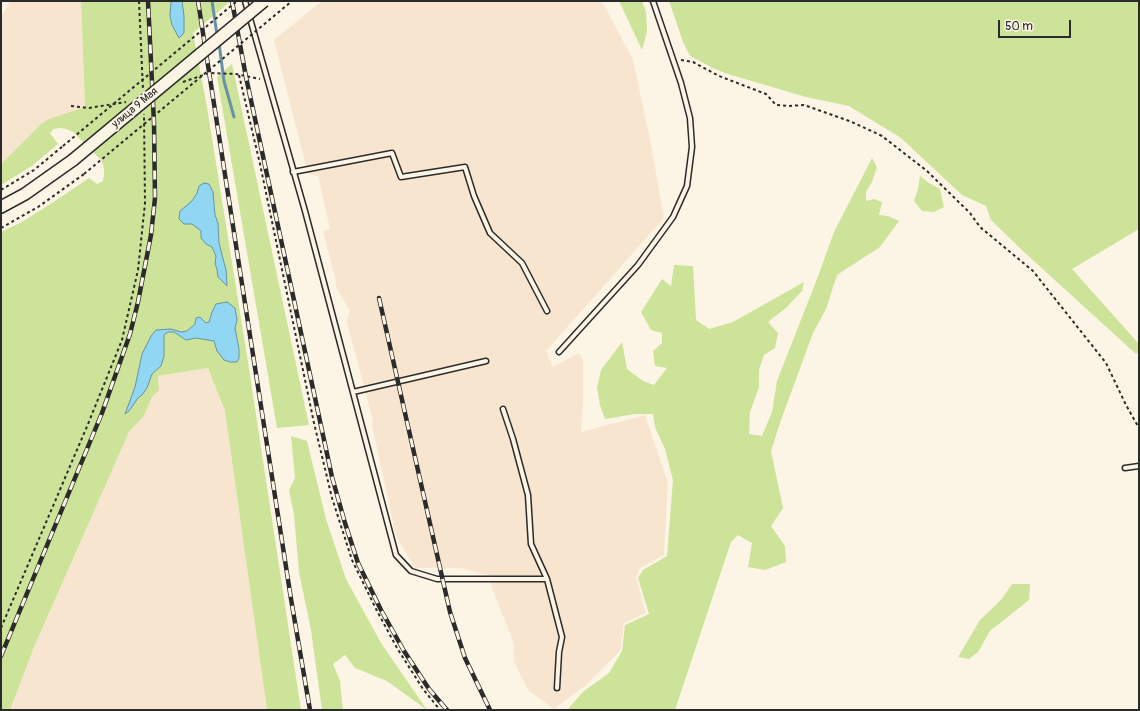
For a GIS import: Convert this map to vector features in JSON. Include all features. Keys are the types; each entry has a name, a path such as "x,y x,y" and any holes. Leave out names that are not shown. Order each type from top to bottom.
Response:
{"main road":[{"name":"улица 9 Мая","path":"1,207 25,194 73,160 264,1"}],"lane":[{"path":"245,1 353,392 396,555 411,571 437,579 547,579"},
{"path":"559,352 638,265 674,218 687,186 692,147 690,118 681,83 653,1"},
{"path":"293,172 392,153 401,177 465,167 474,196 490,233 522,263 547,311"},
{"path":"353,392 486,361"},
{"path":"503,410 514,439 528,495 531,544 547,579 562,637 559,652 557,688"},
{"path":"1125,468 1139,466"}],"path":[{"path":"139,1 143,96"},
{"path":"1,190 34,170 237,1"},
{"path":"1,228 38,208 84,174 292,1"},
{"path":"674,61 680,60 694,62 719,76 766,94 776,105 804,105 852,122 882,136 927,171 970,213 980,227 1033,271 1106,363 1139,428"},
{"path":"217,73 267,79"},
{"path":"239,75 260,164 313,416 334,504 352,560 377,611 397,648 423,689 440,710"},
{"path":"1,628 122,340 138,270 145,203 144,111"}],"shaded area":[{"path":"10,1 81,1 85,107 49,119 41,124 1,164 1,18"},
{"path":"322,1 602,1 633,60 650,139 664,218 546,351 553,367 579,353 583,360 581,432 645,415 668,483 664,555 640,568 636,578 646,613 624,623 620,651 586,685 554,709 528,690 514,662 514,644 487,575 461,568 415,568 396,536 372,425 373,421 347,322 350,311 336,287 336,281 323,231 330,229 318,176 308,174 274,40"},
{"path":"208,368 225,411 267,710 10,710 34,647 129,432 144,416 152,397 159,390 158,376"}],"green space":[{"path":"81,1 231,1 193,33 207,107 248,362 301,710 267,710 225,411 208,368 158,376 159,390 152,397 144,416 129,432 34,647 10,710 1,710 1,232 20,223 89,178 97,184 103,181 104,168 102,161 73,132 59,128 54,129 50,133 58,144 32,166 1,185 1,164 41,124 49,119 85,107"},
{"path":"619,1 642,1 646,12 647,32 642,50"},
{"path":"669,1 1139,1 1139,229 1072,269 1139,344 1139,351 1136,354 1024,252 991,220 986,206 962,195 901,138 849,106 806,97 728,74 690,56 683,42"},
{"path":"232,64 309,425 277,428 217,77"},
{"path":"872,158 877,167 872,182 866,192 866,201 874,199 882,202 879,215 888,216 899,221 880,247 837,275 826,309 813,333 781,420 771,451 783,508 771,526 785,546 786,562 765,570 748,567 752,543 738,535 731,542 675,710 567,710 584,691 609,673 622,651 625,625 649,614 638,578 643,570 667,556 673,480 665,449 655,427 653,414 635,414 605,419 600,405 597,388 601,370 622,342 627,369 643,381 654,385 667,368 655,366 653,351 662,343 662,333 651,330 641,312 662,279 671,286 674,265 693,266 696,320 709,329 733,322 804,282 802,291 786,308 768,322 778,333 775,348 764,355 759,370 759,387 750,412 749,434 762,436 772,412 777,381 834,232"},
{"path":"920,176 940,189 944,207 934,212 922,211 914,201"},
{"path":"291,436 307,441 326,519 346,579 381,643 427,710 387,681 355,668 345,655 333,664 340,681 343,710 322,710 311,630 299,572 294,515 289,490 295,478"},
{"path":"1012,584 1030,584 1029,600 990,631 978,652 969,659 958,657 980,620 1001,600"}],"water":[{"path":"171,1 182,1 184,33 179,38 172,25 170,16"},
{"path":"204,183 209,184 213,192 215,215 218,223 219,243 226,270 227,286 218,277 215,264 216,256 212,247 206,244 201,238 201,231 192,224 184,224 179,219 180,211 192,201 199,186"},
{"path":"227,302 235,308 237,320 235,328 239,358 237,362 224,360 217,351 214,341 196,338 186,340 174,332 168,332 164,335 164,356 161,366 152,374 147,388 125,414 135,387 142,354 151,336 156,330 171,329 181,332 187,331 195,324 196,318 200,317 206,323 209,322 216,304"}],"waterway":[{"path":"212,1 217,35"},
{"path":"219,43 224,81 234,117"}],"railway":[{"path":"1,656 102,413 130,334 138,302 151,235 155,198 154,123 148,1"},
{"path":"198,1 291,599 310,710"},
{"path":"232,1 246,77 332,477 345,523 358,563 381,610 404,651 429,689 447,710"},
{"path":"379,298 450,612 465,658 490,710"}]}
